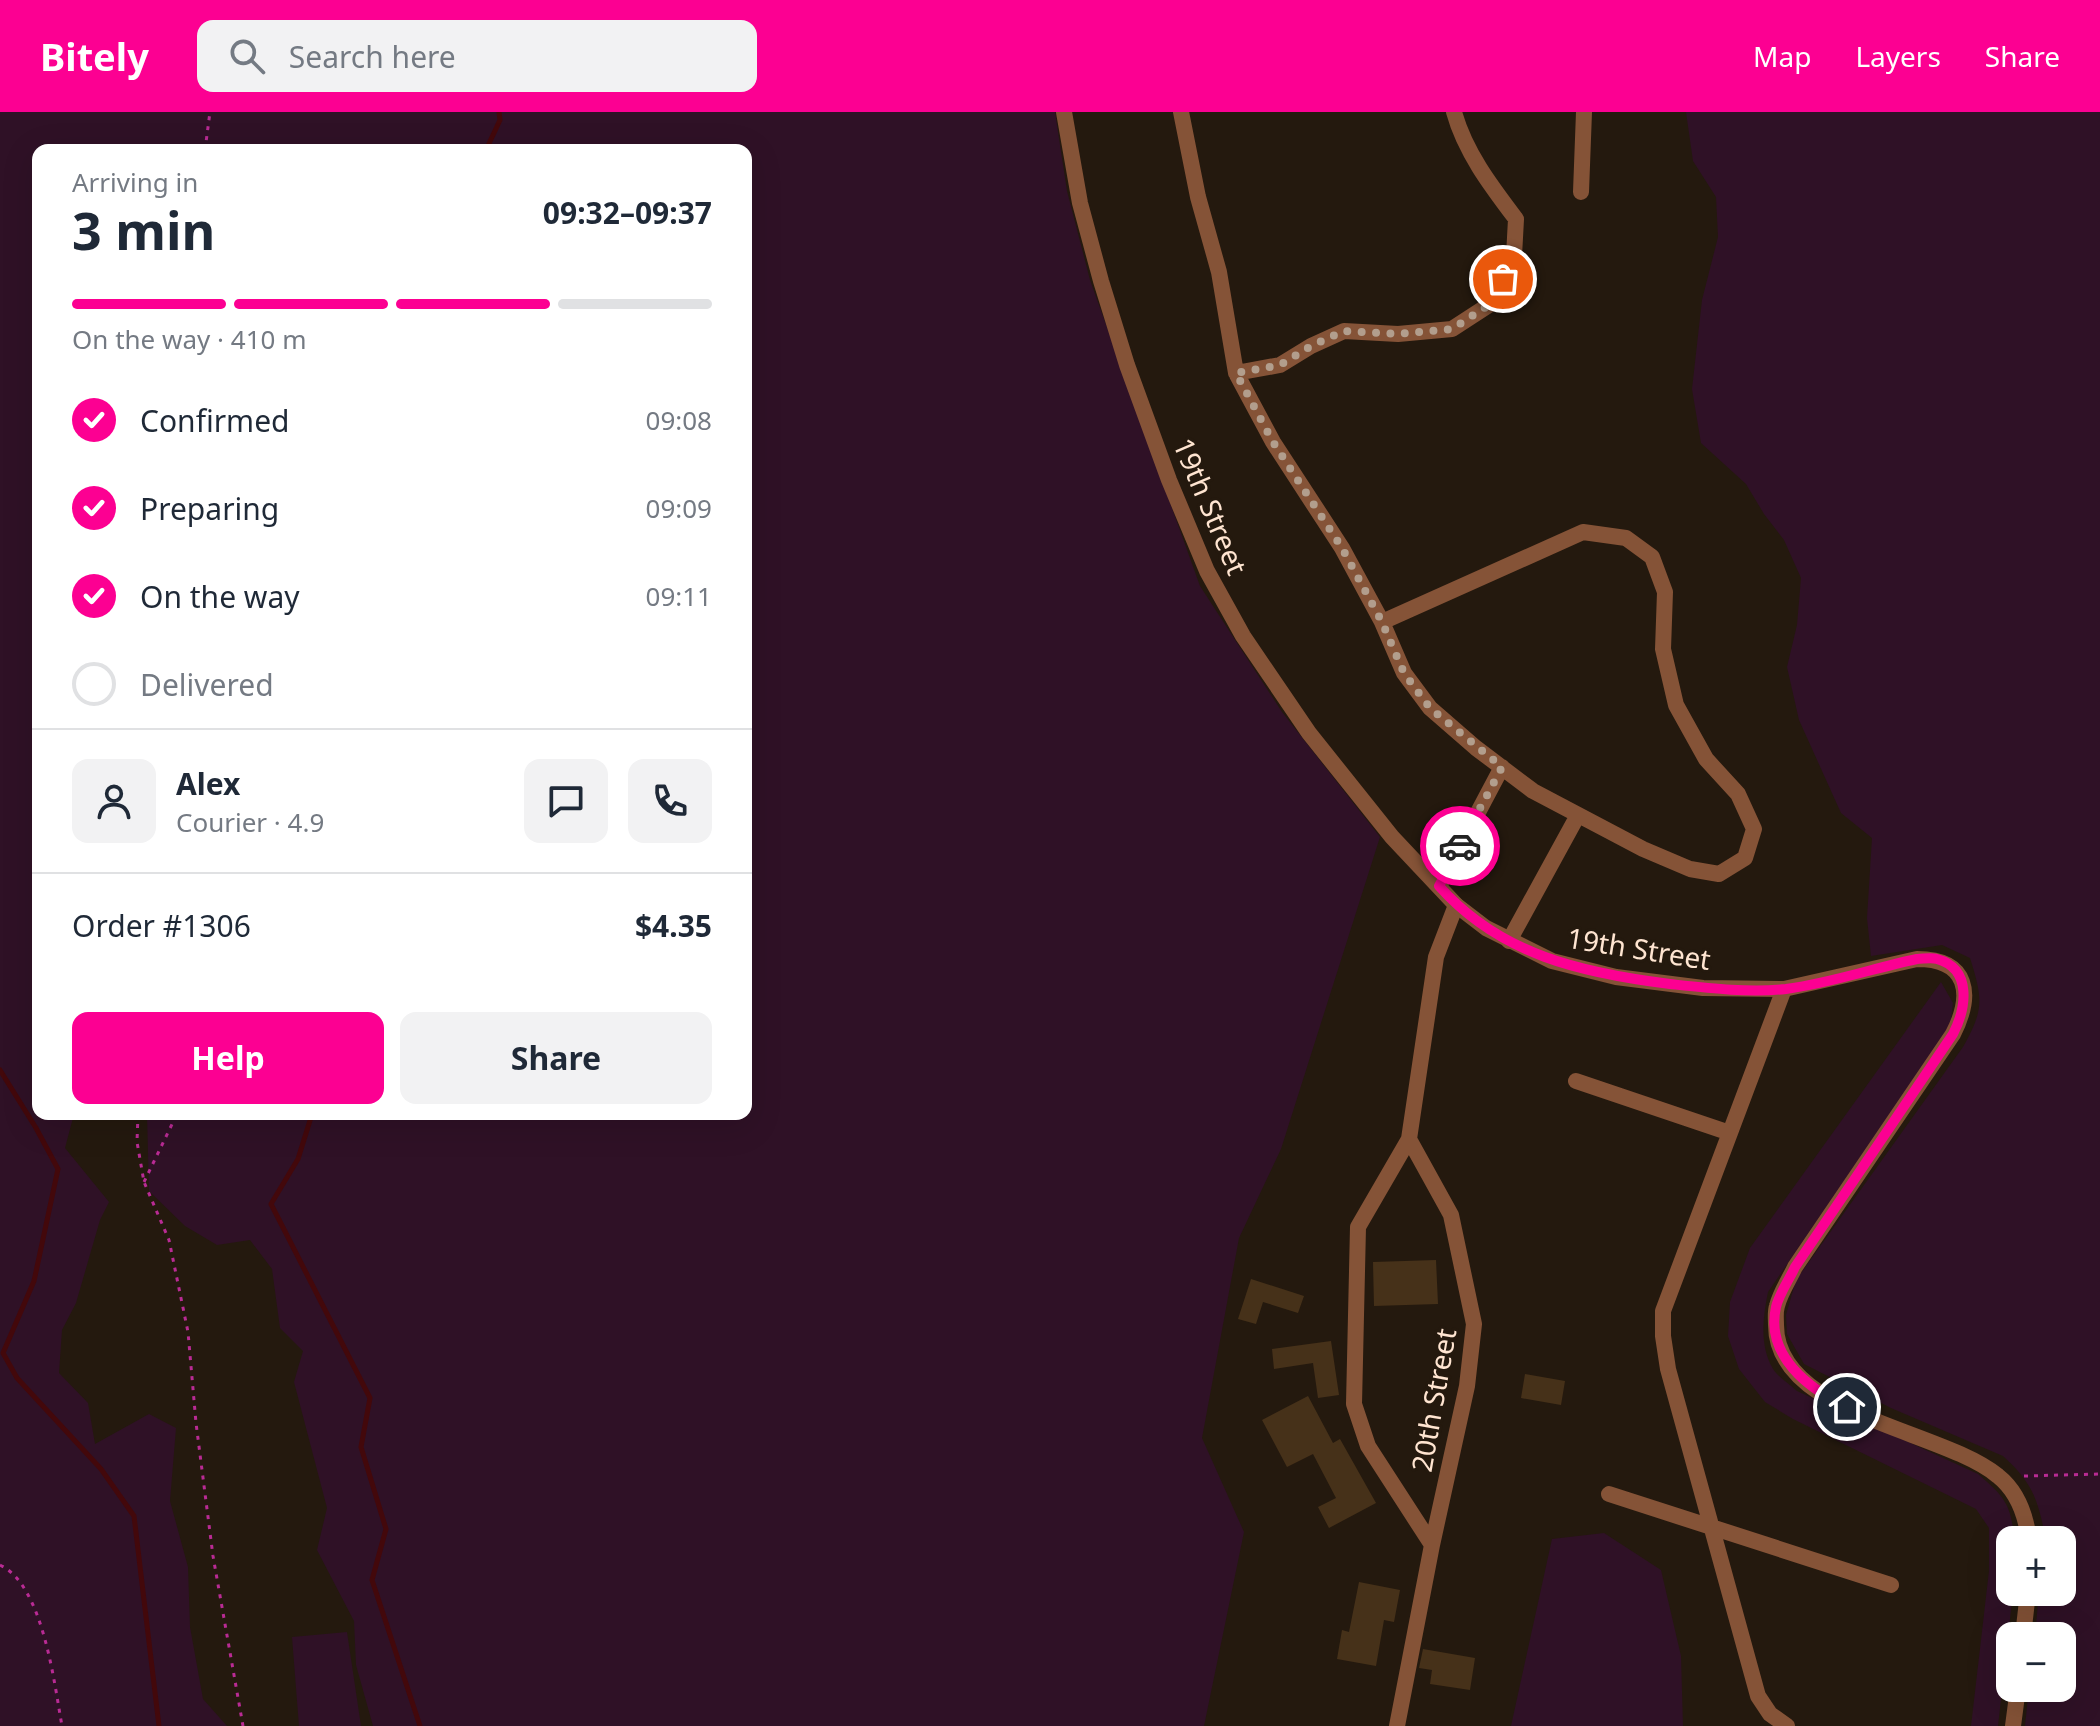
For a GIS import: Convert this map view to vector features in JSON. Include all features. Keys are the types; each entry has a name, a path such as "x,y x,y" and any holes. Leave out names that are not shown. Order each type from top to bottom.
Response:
{"street":[{"name":"19th Street","path":"1064,112 1080,203 1101,281 1153,437 1207,571 1243,636 1309,733 1392,837 1456,905 1486,928 1552,961 1616,977 1703,988 1784,989 1917,959 1937,959 1956,971 1965,991 1962,1015 1953,1034 1795,1267 1776,1308 1776,1335 1783,1357 1796,1373 1823,1395 1906,1434 1983,1465 2000,1477 2013,1492 2026,1526"},
{"path":"1181,112 1198,197 1219,272 1236,373 1273,442 1342,548 1382,622 1404,673 1430,708 1533,791 1643,849 1690,869 1719,874 1745,858 1754,829 1738,794 1706,759 1676,705 1663,649 1665,592 1652,557 1626,538 1583,532 1382,622"},
{"path":"1236,373 1280,365 1344,331 1398,334 1452,329 1492,303 1514,256 1516,219 1482,172 1459,132 1454,112"},
{"path":"1581,192 1584,112"},
{"path":"1439,886 1502,767"},
{"path":"1509,941 1578,815"},
{"path":"1432,1545 1368,1446 1354,1404 1358,1227 1409,1139 1436,957 1456,905"},
{"path":"1784,989 1663,1311 1663,1336 1668,1369 1758,1696 1770,1714 1787,1726"},
{"path":"1576,1081 1730,1133"},
{"name":"20th Street","path":"1397,1726 1467,1386 1474,1324 1451,1215 1409,1139"},
{"path":"1609,1494 1891,1585"},
{"path":"2013,1726 2016,1702"}],"path":[{"path":"206,144 210,112"},
{"path":"138,1120 137,1142 144,1182 169,1240 188,1332 213,1556 243,1726"},
{"path":"144,1182 174,1120"},
{"path":"2000,1477 2100,1474"},
{"path":"0,1565 14,1571 32,1603 53,1676 62,1726"}],"shaded area":[{"path":"0,112 1055,112 1067,191 1090,280 1200,586 1282,712 1380,837 1281,1149 1239,1238 1202,1438 1244,1532 1204,1726 373,1726 356,1665 354,1621 317,1550 327,1508 294,1382 303,1351 280,1328 272,1269 250,1240 217,1245 185,1226 149,1191 147,1120 752,1120 752,144 32,144 32,1120 72,1120 65,1148 109,1202 100,1220 76,1303 62,1330 59,1373 88,1403 95,1444 149,1414 176,1428 170,1501 188,1567 190,1627 203,1699 227,1726 0,1726"},
{"path":"1686,112 2100,112 2100,1726 2025,1726 2028,1702 2076,1702 2076,1622 2036,1622 2038,1606 2076,1606 2076,1526 2042,1526 2028,1485 2003,1456 1891,1408 1804,1364 1787,1334 1786,1315 1796,1280 1963,1047 1975,1023 1979,994 1970,958 1942,945 1871,956 1867,918 1872,838 1841,813 1799,720 1787,667 1797,625 1801,578 1784,540 1746,484 1701,443 1692,389 1702,300 1718,237 1716,197 1693,161"},
{"path":"1941,982 1953,1003 1950,1026 1768,1292 1764,1341 1773,1369 1797,1391 1978,1474 2005,1502 2013,1526 1996,1526 1996,1606 2011,1606 2010,1622 1996,1622 1996,1702 2001,1702 1998,1726 1971,1726 1989,1571 1989,1528 1976,1509 1793,1419 1765,1402 1739,1369 1728,1336 1730,1302 1750,1248"},
{"path":"1604,1533 1661,1570 1681,1656 1683,1726 1511,1726 1552,1539"},
{"path":"347,1632 361,1726 299,1726 292,1637"}],"building":[{"path":"1436,1260 1438,1304 1374,1306 1373,1262"},
{"path":"1251,1279 1304,1296 1298,1313 1263,1302 1256,1324 1238,1319"},
{"path":"1331,1341 1339,1395 1318,1398 1313,1363 1274,1369 1272,1349"},
{"path":"1525,1374 1565,1381 1561,1405 1521,1398"},
{"path":"1308,1396 1333,1443 1340,1439 1376,1503 1329,1528 1318,1507 1336,1498 1313,1454 1287,1467 1262,1420"},
{"path":"1359,1582 1400,1590 1394,1622 1384,1620 1376,1666 1337,1659 1342,1630 1349,1632"},
{"path":"1423,1649 1475,1658 1470,1690 1430,1684 1432,1670 1419,1668"}],"waterway":[{"path":"489,144 500,120 499,112"},
{"path":"0,1070 58,1169 34,1281 3,1353 17,1378 101,1469 134,1516 159,1726"},
{"path":"310,1120 298,1159 271,1204 370,1398 361,1447 386,1529 372,1580 420,1726"}],"way so far":[{"path":"1460,846 1502,767 1430,708 1404,673 1382,622 1342,548 1273,442 1236,373 1280,365 1344,331 1398,334 1452,329 1492,303 1503,279"}],"route":[{"path":"1460,846 1439,886 1456,905 1486,928 1552,961 1616,977 1703,988 1784,989 1917,959 1937,959 1956,971 1965,991 1962,1015 1953,1034 1795,1267 1776,1308 1776,1335 1783,1357 1796,1373 1823,1395 1847,1407"}]}
